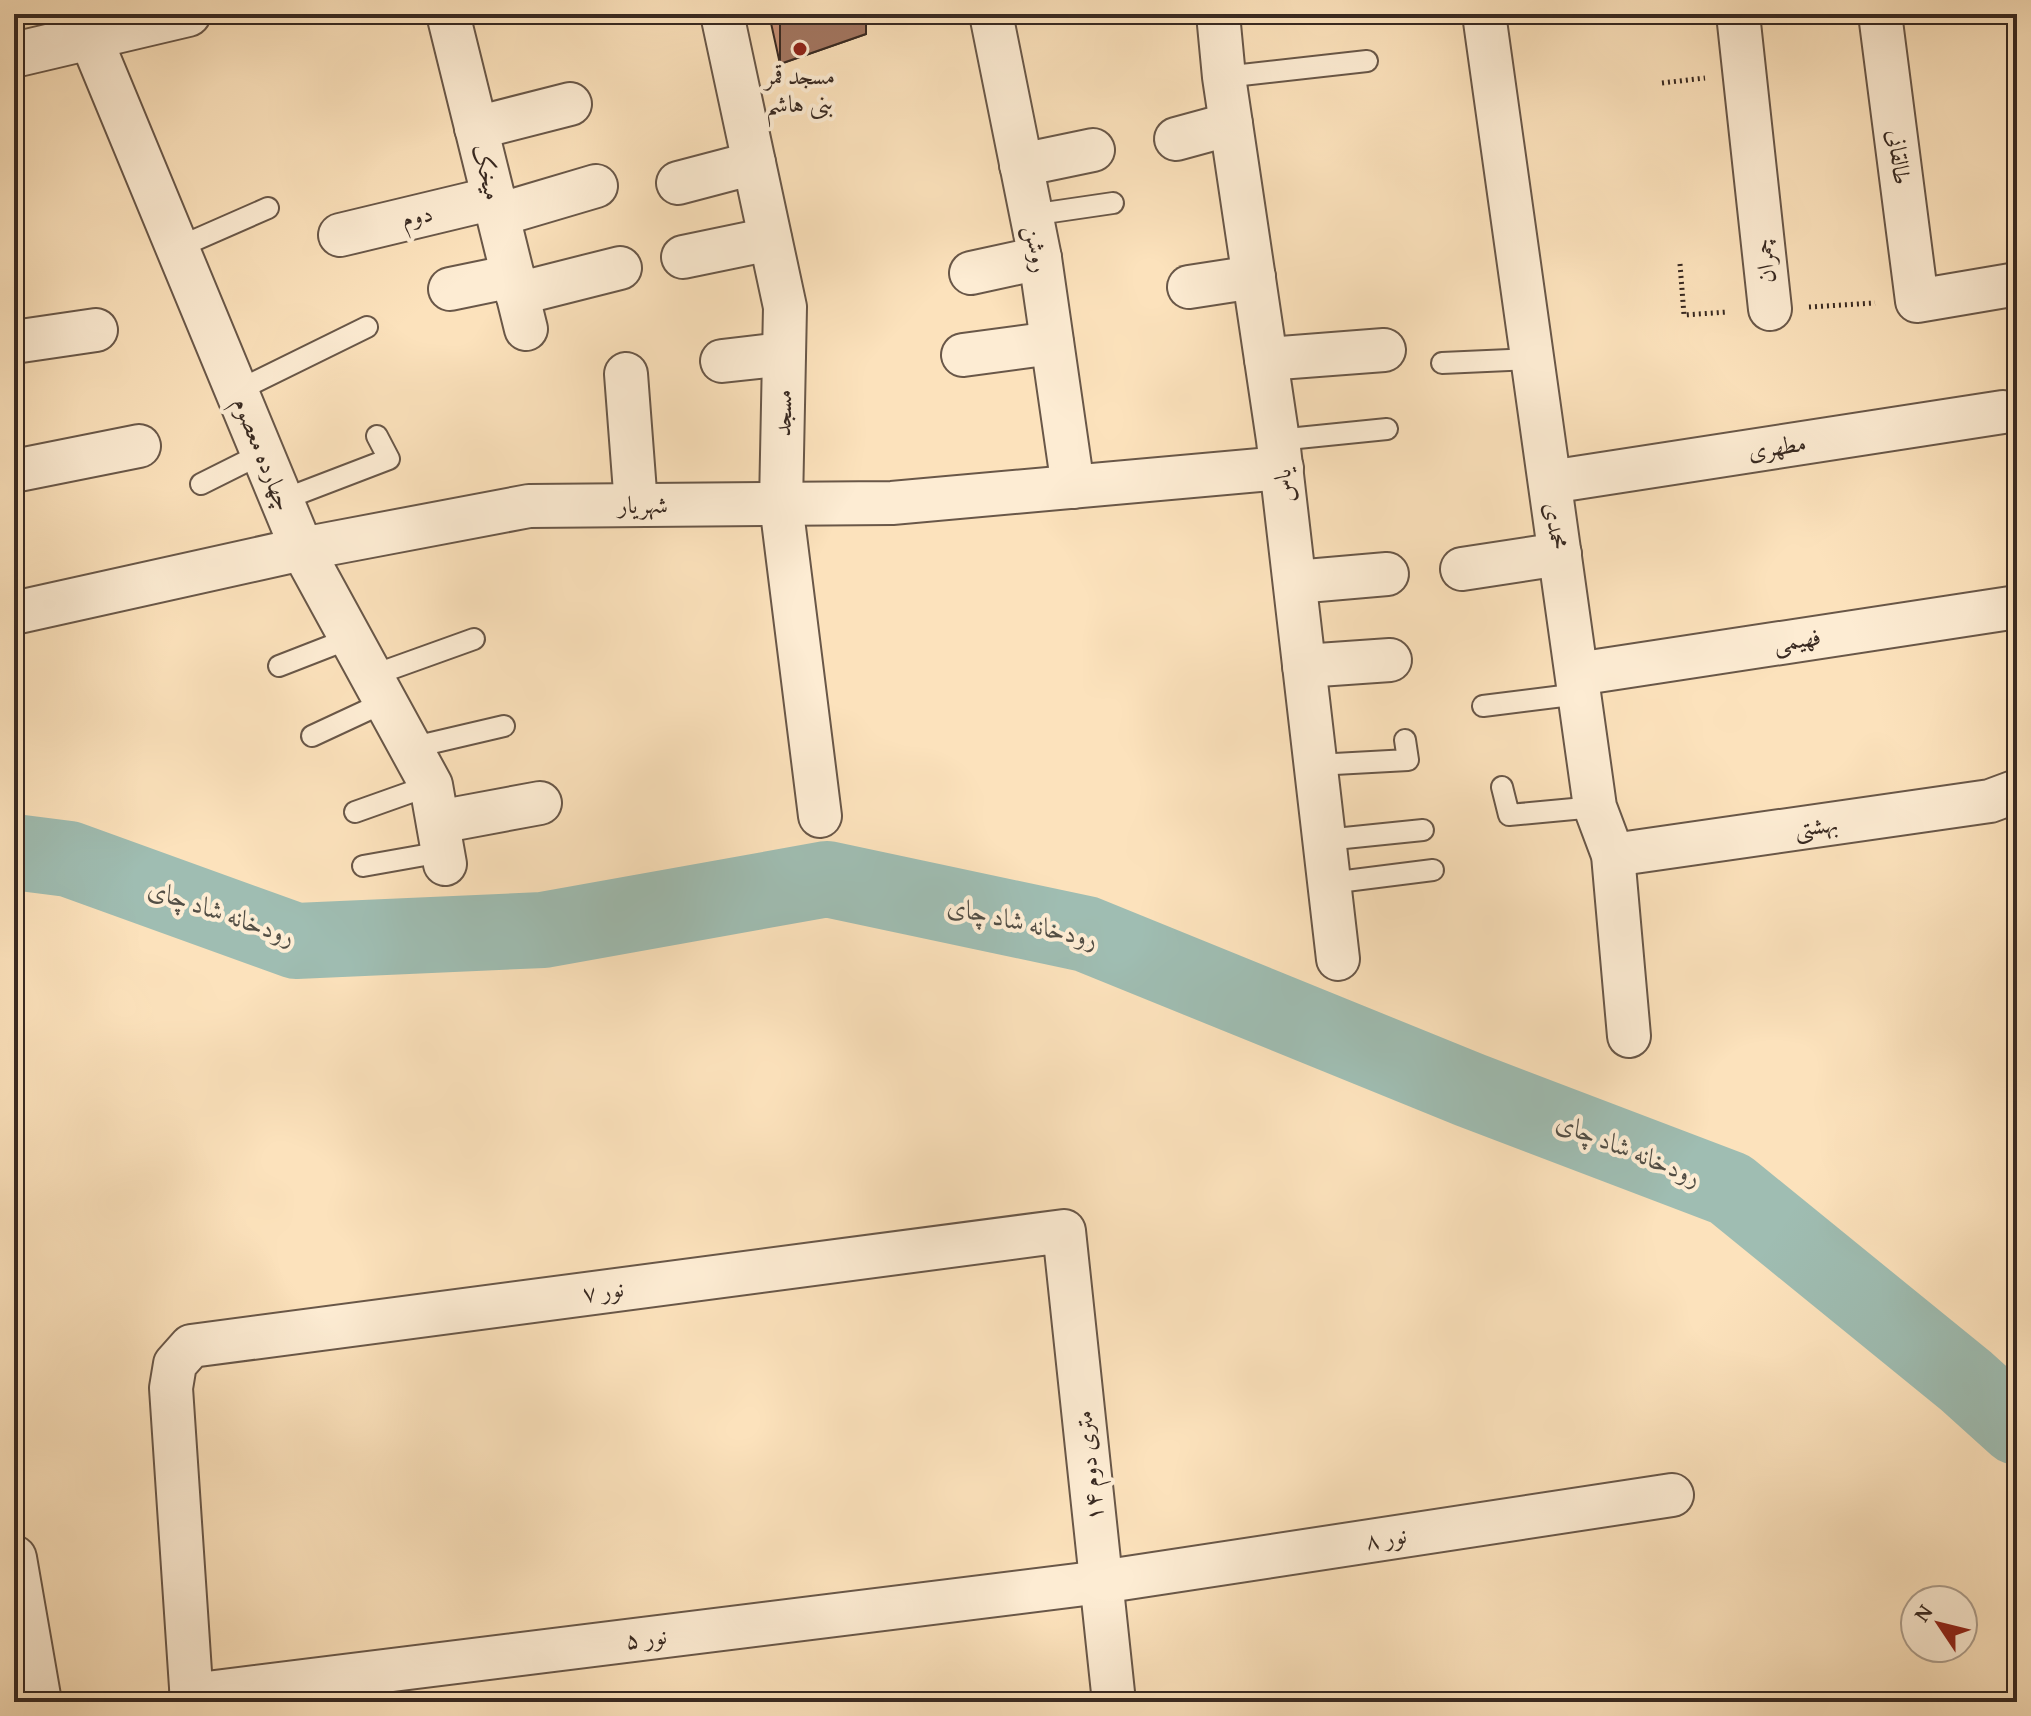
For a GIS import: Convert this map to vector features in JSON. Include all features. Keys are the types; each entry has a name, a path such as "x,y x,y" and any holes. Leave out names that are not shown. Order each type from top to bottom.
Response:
{"street":[{"path":"14,55 88,26 188,14"},
{"name":"میخک","path":"448,14 519,300"},
{"name":"مسجد","path":"722,14 785,307 781,504 820,816"},
{"name":"روشن","path":"991,14 1040,258 1073,487"},
{"name":"یاس","path":"1218,14 1224,77 1280,454 1338,959"},
{"name":"محمدی","path":"1484,14 1595,807 1613,855 1629,1036"},
{"name":"چمران","path":"1738,14 1770,309"},
{"name":"طالقانی","path":"1880,14 1917,301"},
{"name":"چهارده معصوم","path":"88,26 302,549 410,748 439,831"},
{"path":"476,128 570,104"},
{"path":"1176,139 1231,124"},
{"path":"1021,165 1093,150"},
{"path":"678,183 754,163"},
{"name":"دوم","path":"340,235 596,186"},
{"path":"683,257 770,239"},
{"path":"971,273 1040,258"},
{"path":"450,289 519,300 620,268"},
{"path":"1189,287 1254,277"},
{"path":"1917,301 2017,284"},
{"path":"14,342 96,330"},
{"path":"963,355 1052,343"},
{"path":"1266,359 1384,350"},
{"path":"722,361 784,354"},
{"path":"626,374 636,505"},
{"name":"مطهری","path":"1550,482 2003,412"},
{"path":"14,471 139,446"},
{"name":"شهریار","path":"14,613 302,549 529,506 892,503 1073,487 1280,454"},
{"path":"1462,569 1560,554"},
{"path":"1295,582 1387,574"},
{"name":"فهیمی","path":"1578,684 2017,607"},
{"path":"1304,666 1390,660"},
{"name":"بهشتی","path":"1613,855 1990,801 2017,791"},
{"path":"439,831 540,803"},
{"name":"نور ۷","path":"192,1698 171,1388 175,1364 191,1346 1064,1231"},
{"name":"۱۴ متری دوم","path":"1064,1231 1114,1702"},
{"name":"نور ۸","path":"1101,1582 1672,1495"},
{"path":"14,1558 39,1702"},
{"name":"نور ۵","path":"192,1698 1101,1582"}],"lane":[{"path":"1224,77 1367,61"},
{"path":"1031,215 1113,203"},
{"path":"177,248 268,208"},
{"path":"237,391 367,327"},
{"path":"1442,363 1533,359"},
{"path":"1280,454 1387,429"},
{"path":"282,500 389,459 377,436"},
{"path":"201,484 263,453"},
{"path":"279,666 351,638"},
{"path":"312,736 378,689 474,639"},
{"path":"1483,706 1578,684"},
{"path":"410,748 504,726"},
{"path":"1316,765 1408,760 1405,740"},
{"path":"1502,787 1509,815 1595,807"},
{"path":"355,812 439,831"},
{"path":"1325,840 1423,830"},
{"path":"363,866 439,831"},
{"path":"1330,883 1433,870"}],"path":[{"path":"1680,264 1684,315 1770,309"},
{"name":"چمران","path":"1770,309 1917,301"}],"building":[{"path":"778,14 807,14 780,24"}],"waterway":[{"name":"رودخانه شاد چای","path":"14,852 69,859 296,941 543,930 827,879 1086,934 1470,1090 1730,1189 1966,1381 2017,1427"}],"place":[{"name":"مسجد قمر بنی هاشم","path":"800,49"}]}
